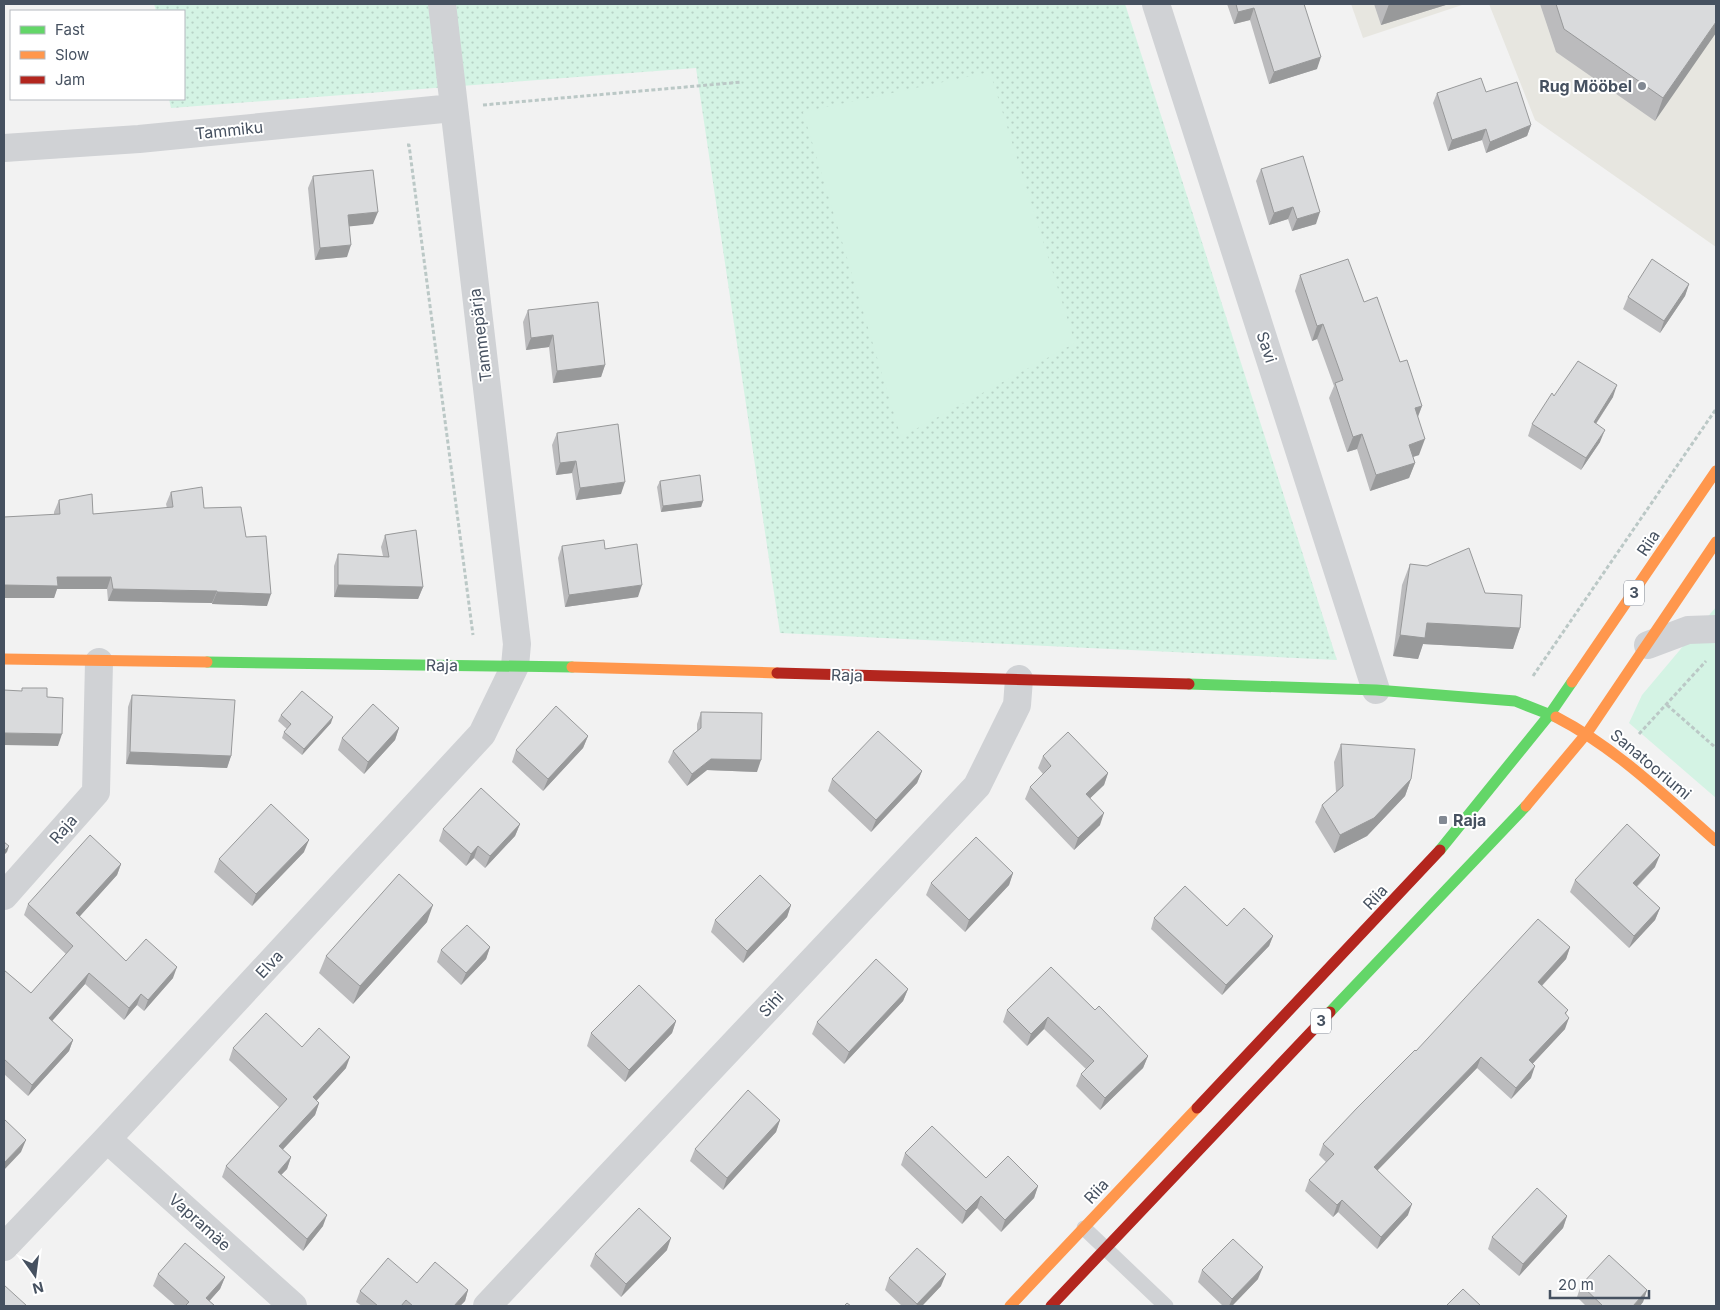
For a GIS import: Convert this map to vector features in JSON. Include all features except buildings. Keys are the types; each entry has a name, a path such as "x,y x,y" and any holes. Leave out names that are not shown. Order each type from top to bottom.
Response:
{"main road":[{"name":"Riia","path":"1010,1306 1449,841 1550,714 1716,471"},
{"name":"3","path":"1052,1306 1520,815 1587,733 1716,542"},
{"name":"Raja","path":"4,659 99,662 516,666 1376,690 1515,701 1550,714 1587,733"},
{"name":"Sanatooriumi","path":"1587,733 1634,768 1716,841"}],"street":[{"name":"Tammepärja","path":"442,4 517,644 516,666"},
{"name":"Savi","path":"1156,4 1376,690"},
{"name":"Tammiku","path":"4,148 149,138 453,108"},
{"path":"1648,645 1688,630 1716,629"},
{"name":"Raja","path":"4,896 96,792 99,662"},
{"name":"Elva","path":"4,1247 108,1138 482,734 516,666"},
{"name":"Sihi","path":"486,1306 977,786 1017,705 1019,679"},
{"name":"Vapramäe","path":"108,1138 293,1306"}],"lane":[{"path":"1084,1228 1166,1306"}],"path":[{"path":"453,108 742,82"},
{"path":"399,146 409,145 472,615 476,666"},
{"path":"1515,701 1716,409"},
{"path":"1666,705 1716,748"}],"shaded area":[{"path":"1351,4 1465,4 1363,38"},
{"path":"1489,4 1716,4 1716,247 1535,120"}],"green space":[{"path":"154,4 1125,4 1337,660 780,633 696,68 171,108 169,100 185,100 185,10 156,10"},
{"path":"990,72 1075,343 901,437 803,112"},
{"path":"1716,607 1716,798 1629,723 1642,695"}],"traffic: fast":[{"path":"207,662 572,667"},
{"path":"1440,850 1550,714 1572,682"},
{"path":"1189,684 1376,690 1515,701 1556,717"},
{"path":"1330,1012 1526,806"}],"traffic: slow":[{"path":"1572,682 1716,471"},
{"path":"1526,806 1587,733 1716,542"},
{"path":"4,659 207,662"},
{"path":"572,667 777,673"},
{"path":"1556,717 1578,729 1620,758 1716,841"},
{"path":"1010,1306 1197,1108"}],"traffic: jam":[{"path":"777,673 1189,684"},
{"path":"1197,1108 1440,850"},
{"path":"1051,1306 1330,1012"}],"place":[{"name":"Rug Mööbel","path":"1642,86"},
{"name":"Raja","path":"1443,820"}]}
